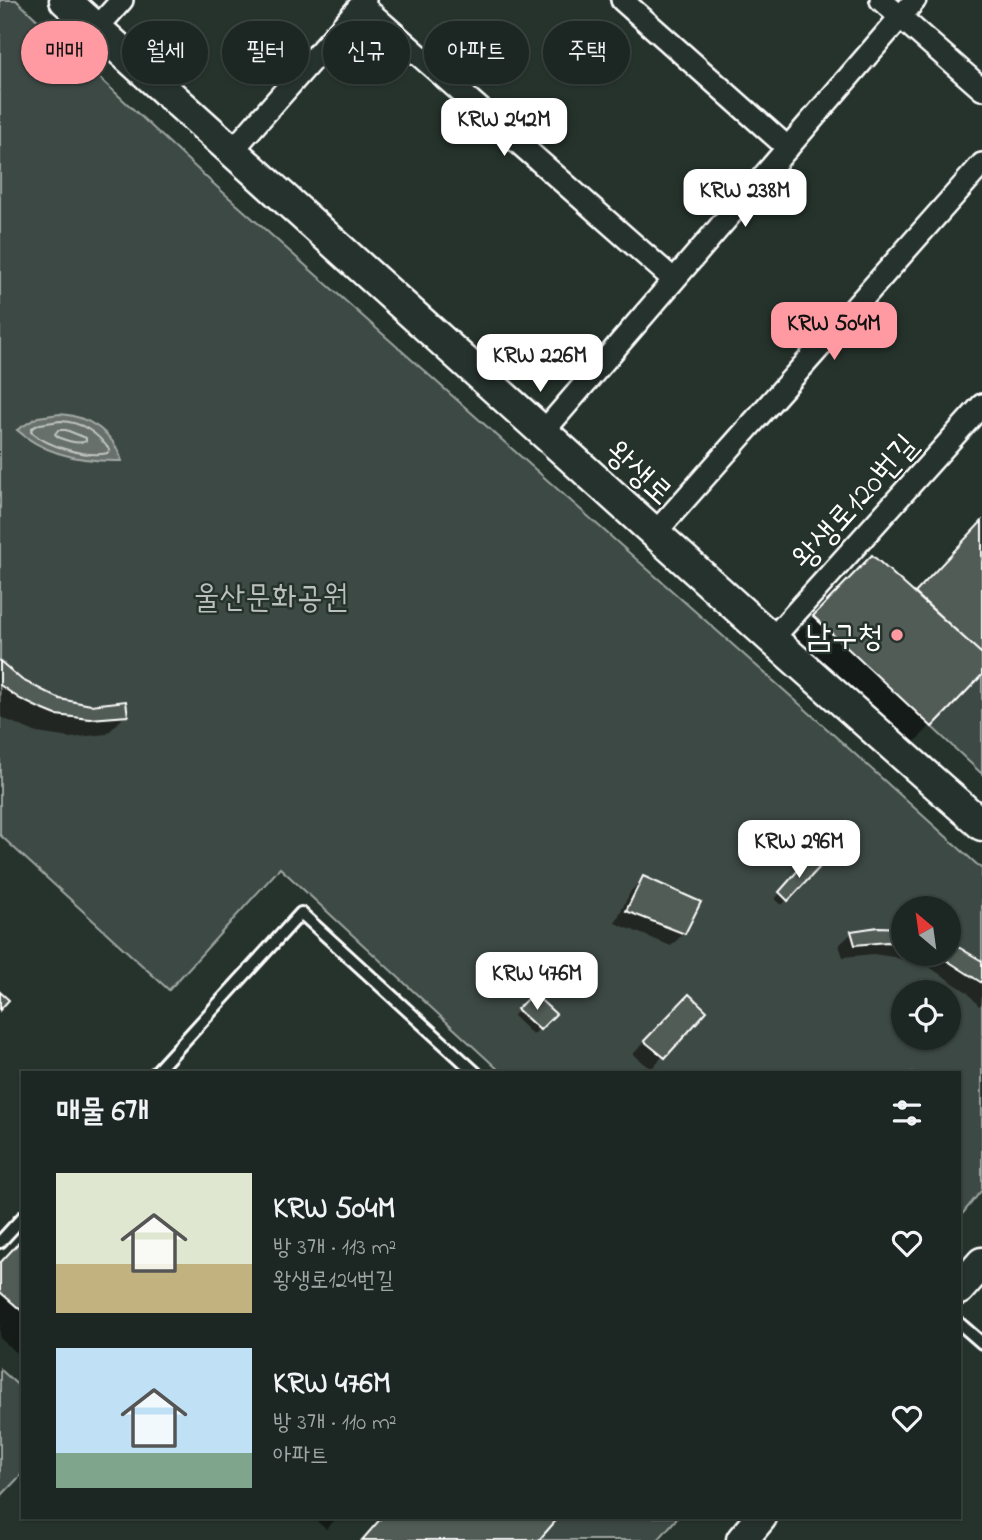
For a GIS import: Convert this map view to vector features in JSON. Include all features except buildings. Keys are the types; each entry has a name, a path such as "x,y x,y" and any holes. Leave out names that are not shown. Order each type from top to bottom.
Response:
{"main road":[{"name":"왕생로","path":"65,0 87,21"},
{"name":"왕생로","path":"108,40 982,825"},
{"path":"961,1287 982,1263"},
{"path":"742,1540 759,1519"}],"street":[{"path":"103,21 122,0"},
{"path":"622,0 788,148"},
{"path":"881,0 982,89"},
{"path":"544,431 915,0"},
{"path":"232,151 363,2 674,279"},
{"path":"655,533 982,164"},
{"name":"왕생로120번길","path":"772,639 982,405"}],"lane":[{"path":"157,1071 301,913 474,1071"},
{"path":"0,1242 21,1219"},
{"path":"961,1325 982,1343"}],"green space":[{"name":"울산문화공원","path":"0,0 16,0 39,21 21,21 21,84 106,84 207,178 982,869 982,1190 961,1216 961,1071 500,1071 280,868 169,990 0,835"},
{"path":"982,675 982,774 932,727"},
{"path":"0,1369 21,1388 21,1475 0,1497"},
{"path":"557,1519 676,1519 658,1540 539,1540"}],"water":[{"path":"60,414 81,418 107,434 122,461 66,456 40,446 17,430 38,417"}],"place":[{"name":"남구청","path":"897,635"}]}
